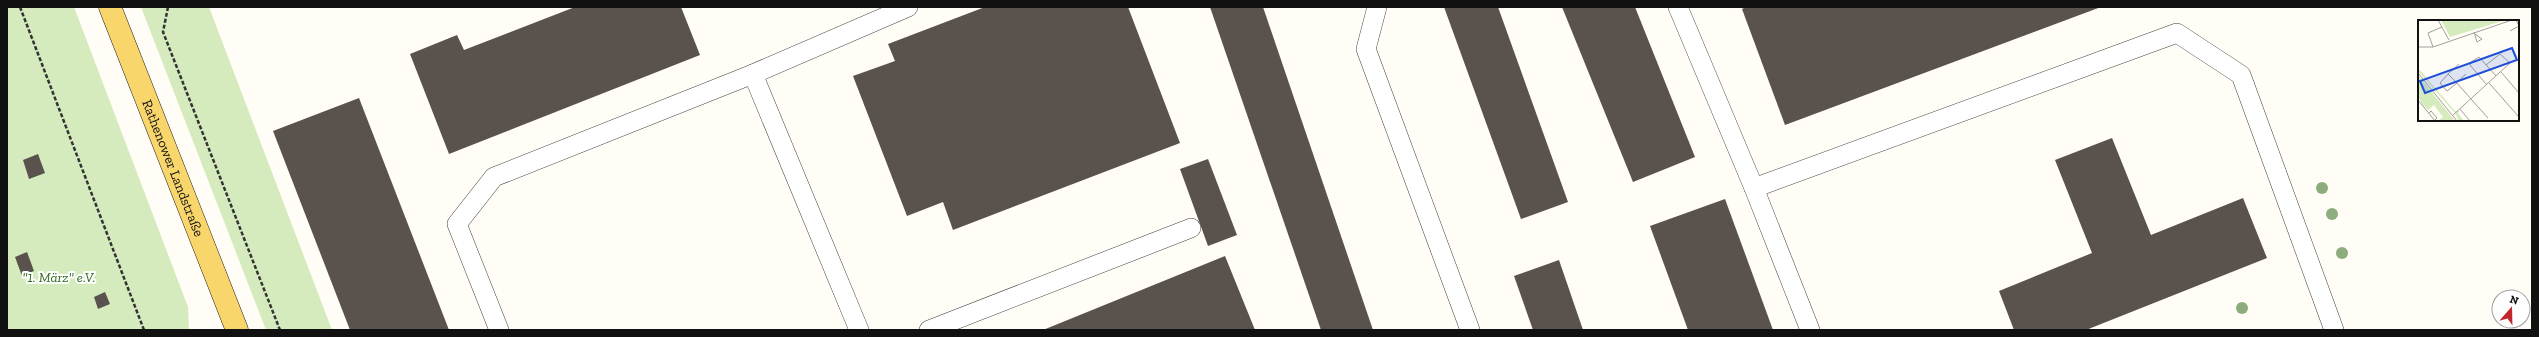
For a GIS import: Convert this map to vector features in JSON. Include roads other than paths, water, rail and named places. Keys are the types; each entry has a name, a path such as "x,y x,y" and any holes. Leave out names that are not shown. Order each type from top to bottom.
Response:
{"main road":[{"name":"Rathenower Landstraße","path":"110,7 237,330"}],"lane":[{"path":"499,330 457,224 494,177 753,74 908,7"},
{"path":"1377,7 1366,49 1470,330"},
{"path":"1678,7 1754,188 1810,330"},
{"path":"1754,188 2177,33 2241,75 2334,330"},
{"path":"753,74 859,330"},
{"path":"929,330 1191,228"}],"park label":[{"name":"\"1. März\" e.V.","path":"59,277"}]}
